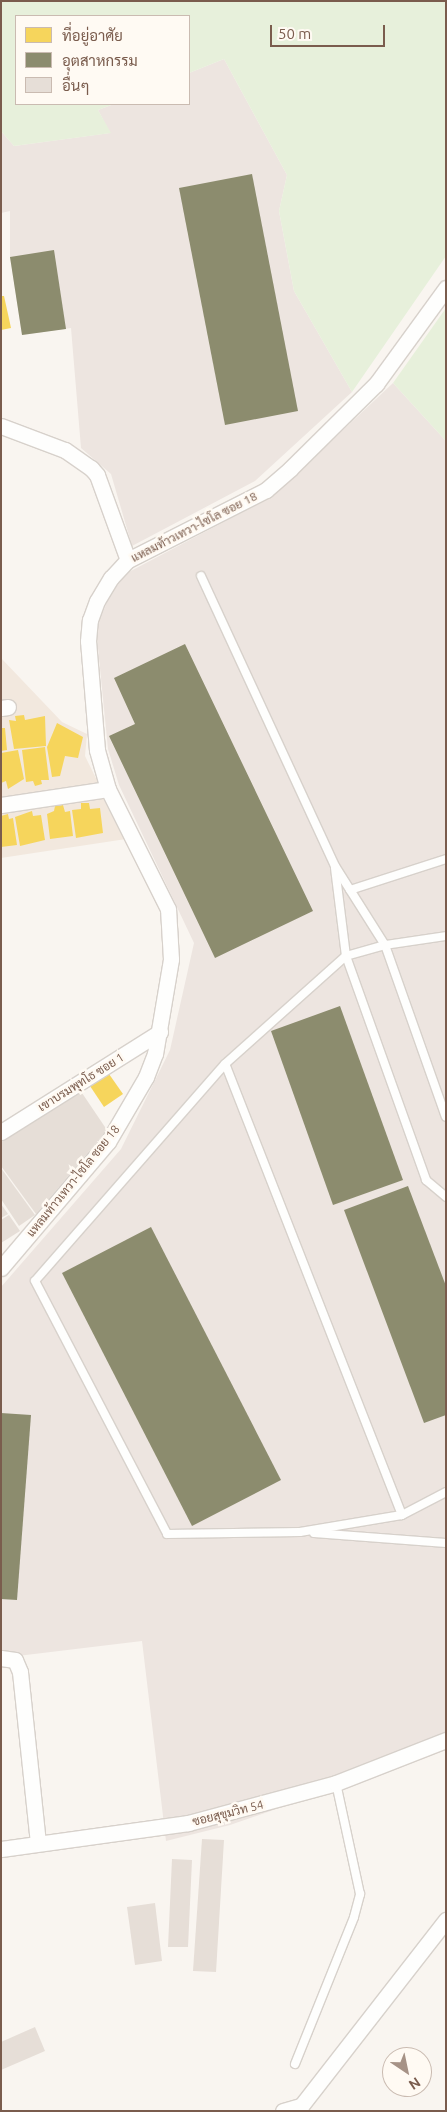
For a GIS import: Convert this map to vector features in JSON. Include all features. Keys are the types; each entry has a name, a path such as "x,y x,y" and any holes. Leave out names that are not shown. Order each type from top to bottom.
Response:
{"street":[{"name":"แหลมท้าวเทวา-ไซโล ซอย 18","path":"1,1268 108,1142 146,1077 160,1032 171,959 168,909 108,790 97,750 88,641 90,620 111,578 128,560 266,490 376,384 446,288"},
{"path":"1,426 65,450 97,475 128,560"},
{"path":"1,805 108,790"},
{"name":"เขาบรมพุทโธ ซอย 1","path":"1,1132 160,1032"},
{"path":"1,1658 12,1658 18,1664 38,1842"},
{"name":"ซอยสุขุมวิท 54","path":"1,1849 38,1842 188,1823 336,1783 446,1740"},
{"path":"283,2111 301,2108 446,1920"}],"lane":[{"path":"201,576 335,866 385,945 446,1117"},
{"path":"350,890 446,860"},
{"path":"335,866 346,956 426,1180 446,1198"},
{"path":"446,936 385,945 346,956 226,1064 35,1282 167,1534 300,1532 446,1543"},
{"path":"226,1064 402,1515"},
{"path":"300,1532 402,1515 446,1492"},
{"path":"295,2064 360,1894 336,1783"}],"shaded area":[{"path":"224,59 287,175 279,211 294,291 352,392 255,481 132,546 111,474 81,448 71,328 22,335 10,257 10,211 1,213 1,131 14,146 110,133 98,110 111,105 190,105 190,73"},
{"path":"393,383 446,441 446,1750 230,1825 166,1841 142,1641 1,1658 1,1287 121,1149 170,1050 194,943 119,785 108,749 96,628 110,595 127,573 273,496"},
{"path":"1,658 62,722 87,734 85,756 126,839 1,858"}],"green space":[{"path":"1,1 446,1 446,256 352,392 294,291 279,211 287,175 224,59 190,73 190,15 15,15 15,105 111,105 98,110 111,133 14,146 1,131"},
{"path":"446,308 446,441 393,383"}],"building: ที่อยู่อาศัย":[{"path":"1,296 4,296 11,328 1,330"},
{"path":"24,715 25,720 45,716 46,746 14,749 9,720 16,721 15,716"},
{"path":"57,723 83,737 78,758 65,756 60,776 52,777 47,747"},
{"path":"1,728 5,728 7,750 1,751"},
{"path":"45,747 49,780 41,780 42,784 35,786 33,781 26,782 22,750"},
{"path":"18,750 24,779 8,789 6,781 1,783 1,753"},
{"path":"81,803 89,803 90,809 100,808 103,833 76,838 72,810 81,809"},
{"path":"63,805 65,812 70,811 73,836 50,839 47,814 54,811 55,806"},
{"path":"32,811 33,816 41,815 45,840 20,846 15,817"},
{"path":"8,814 9,819 13,818 17,845 1,847 1,816"},
{"path":"109,1074 123,1094 104,1107 90,1086"}],"building: อุตสาหกรรม":[{"path":"252,174 298,411 225,425 179,188"},
{"path":"54,250 66,329 22,335 10,257"},
{"path":"185,644 313,911 215,958 109,736 135,724 114,678"},
{"path":"340,1006 403,1180 333,1205 271,1031"},
{"path":"408,1186 446,1286 446,1415 424,1423 344,1210"},
{"path":"151,1227 281,1480 192,1526 62,1273"},
{"path":"1,1413 31,1415 17,1600 1,1599"}],"building: อื่นๆ":[{"path":"80,1090 107,1130 36,1214 1,1166 1,1142"},
{"path":"1,1168 35,1215 19,1226 1,1199"},
{"path":"1,1204 8,1214 1,1218"},
{"path":"9,1215 20,1231 1,1243 1,1220"},
{"path":"202,1839 224,1840 216,1972 193,1971"},
{"path":"172,1859 192,1860 188,1947 168,1947"},
{"path":"155,1903 162,1961 135,1965 127,1907"},
{"path":"35,2027 45,2051 1,2070 1,2042"}]}
